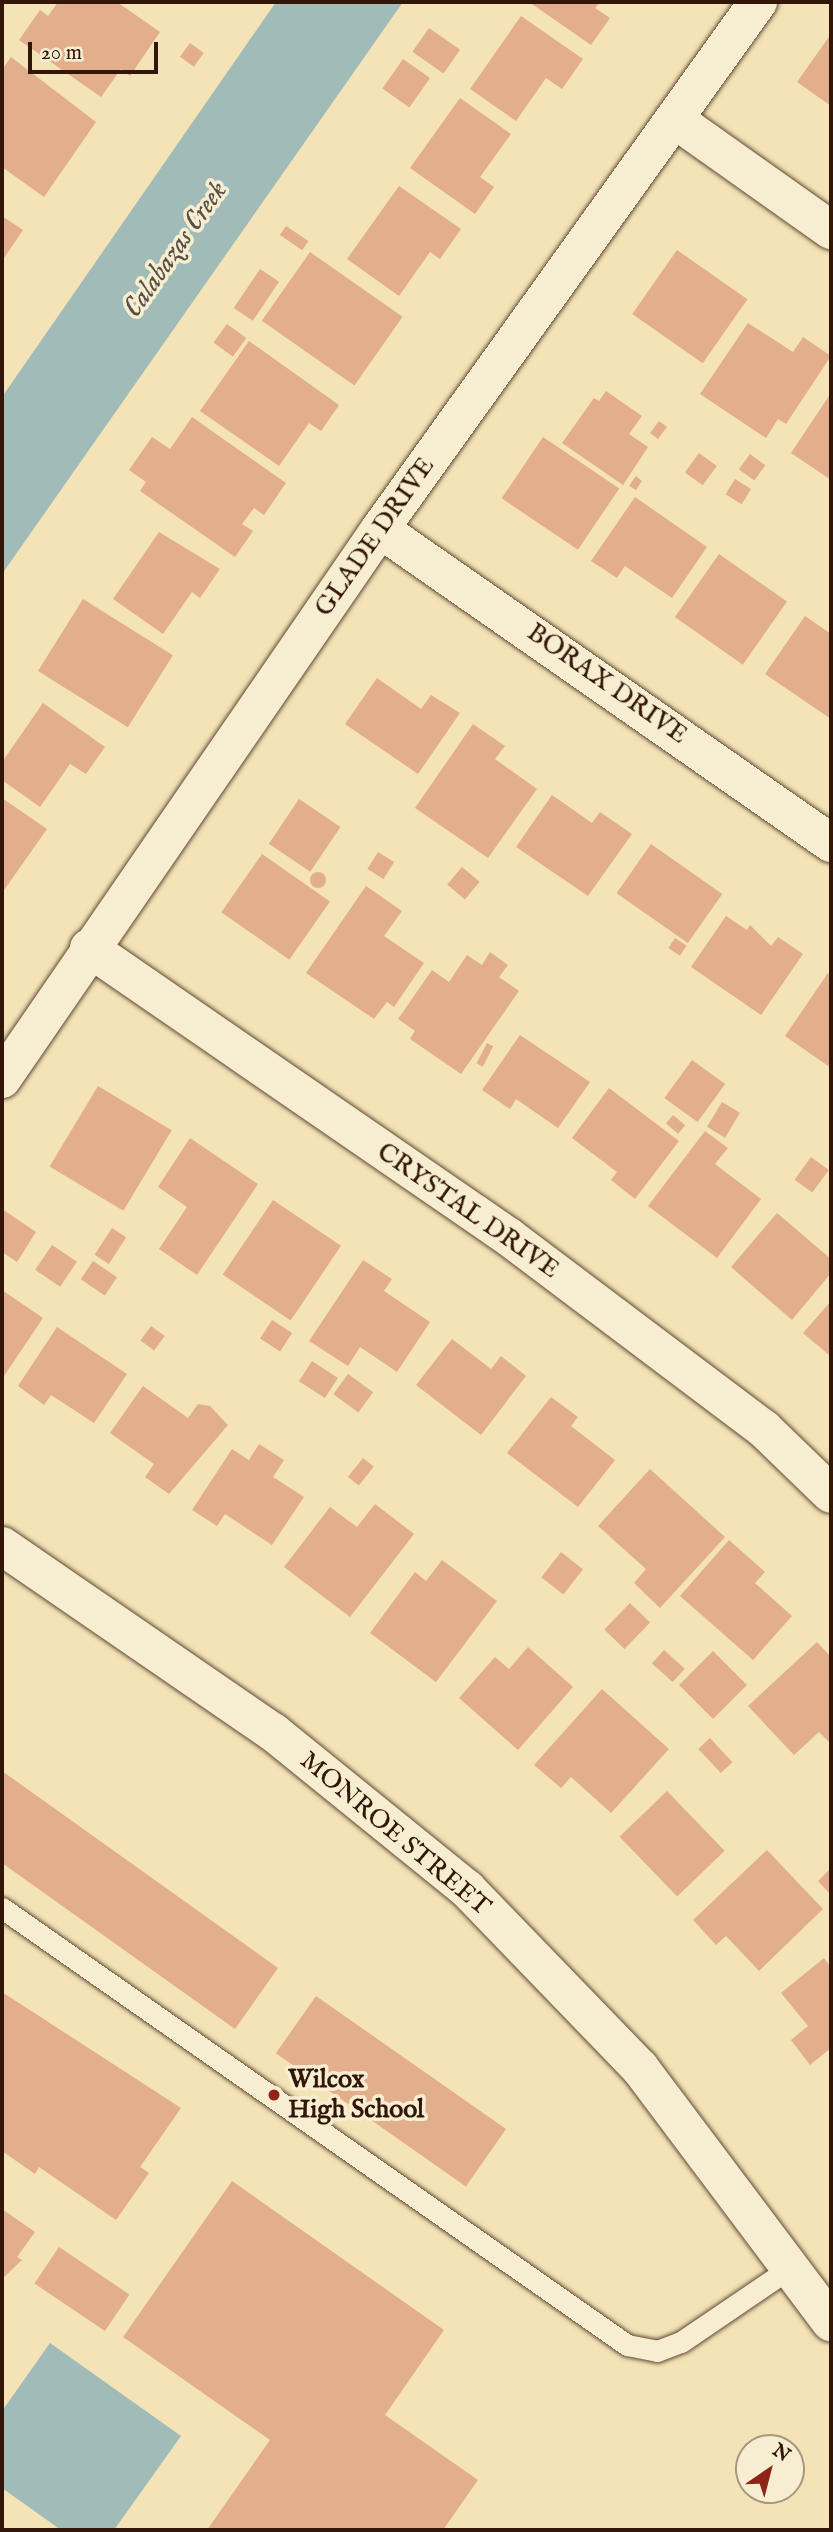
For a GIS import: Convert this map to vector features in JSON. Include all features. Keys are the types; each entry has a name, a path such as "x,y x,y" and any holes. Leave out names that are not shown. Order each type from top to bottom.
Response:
{"street":[{"name":"GLADE DRIVE","path":"2,1079 89,948 380,530 677,121 758,2"},
{"path":"677,121 831,230"},
{"name":"BORAX DRIVE","path":"380,530 831,843"},
{"name":"CRYSTAL DRIVE","path":"89,948 509,1237 764,1429 831,1494"},
{"name":"MONROE STREET","path":"2,1546 273,1732 467,1889 640,2068 793,2266 831,2322"}],"lane":[{"path":"2,1908 627,2345 657,2351 681,2342 793,2266"}],"water":[{"name":"Calabazas Creek","path":"276,2 403,2 2,574 2,397"},
{"path":"50,2343 181,2436 114,2530 61,2530 2,2488 2,2411"}],"building":[{"path":"58,2 117,2 160,32 130,76 121,69 101,97 19,40 40,10 48,16"},
{"path":"529,2 600,2 595,8 610,18 591,45"},
{"path":"521,16 583,59 562,89 546,78 516,121 470,89"},
{"path":"429,28 460,50 443,74 412,52"},
{"path":"831,34 831,106 797,82"},
{"path":"190,43 204,53 194,67 180,57"},
{"path":"11,57 96,122 44,197 2,167 2,70"},
{"path":"403,59 430,78 409,107 382,88"},
{"path":"460,98 511,134 480,177 494,187 475,214 410,168"},
{"path":"399,186 461,229 440,259 430,252 399,296 347,259"},
{"path":"2,216 23,230 2,261"},
{"path":"286,226 308,241 302,250 280,235"},
{"path":"677,250 747,299 703,363 632,314"},
{"path":"310,252 403,317 354,386 262,321"},
{"path":"260,269 279,282 253,321 234,308"},
{"path":"748,323 793,352 803,337 831,356 786,424 778,419 766,438 700,394"},
{"path":"227,324 246,338 233,357 213,343"},
{"path":"249,341 339,405 321,431 309,423 279,466 200,411"},
{"path":"606,391 642,416 629,434 648,447 623,485 562,443 594,398 599,401"},
{"path":"831,393 831,480 791,453"},
{"path":"192,417 286,483 264,515 254,508 242,524 253,531 235,557 140,491 146,482 129,470 152,437 170,449"},
{"path":"659,421 667,427 658,439 650,433"},
{"path":"543,437 619,488 578,550 502,498"},
{"path":"699,453 717,466 703,485 685,472"},
{"path":"750,454 765,465 754,481 739,469"},
{"path":"636,476 642,481 636,490 629,486"},
{"path":"735,479 751,489 742,504 725,494"},
{"path":"635,497 707,547 672,598 625,566 617,578 591,561"},
{"path":"159,532 220,569 200,598 192,592 163,634 113,599"},
{"path":"719,554 787,602 743,665 675,617"},
{"path":"83,599 173,655 128,727 38,671"},
{"path":"805,616 831,634 831,719 765,674"},
{"path":"377,678 421,709 431,695 460,713 418,774 345,724"},
{"path":"43,703 105,747 86,774 70,764 40,807 2,780 2,762"},
{"path":"473,724 505,746 495,759 537,789 488,858 415,808"},
{"path":"552,795 592,823 600,812 632,834 588,896 516,847"},
{"path":"2,798 47,829 2,893"},
{"path":"299,799 340,827 310,872 269,844"},
{"path":"651,844 722,894 688,943 617,893"},
{"path":"378,852 394,862 384,879 367,869"},
{"path":"262,854 330,902 289,960 221,912"},
{"path":"462,867 480,882 465,899 447,885"},
{"path":"318,872 326,880 318,888 310,880"},
{"path":"366,886 402,911 384,936 424,963 394,1007 387,1002 374,1019 306,973"},
{"path":"726,916 747,930 750,925 771,946 778,937 803,954 761,1015 691,967"},
{"path":"675,938 687,946 680,956 668,948"},
{"path":"490,952 508,965 499,977 519,991 461,1074 410,1039 415,1031 398,1019 432,970 449,982 467,955 482,965"},
{"path":"828,973 831,975 831,1068 785,1036"},
{"path":"520,1035 590,1082 558,1128 516,1099 510,1109 482,1090"},
{"path":"487,1043 493,1046 483,1067 477,1063"},
{"path":"692,1060 725,1084 698,1122 664,1098"},
{"path":"98,1086 172,1130 123,1211 50,1167"},
{"path":"609,1088 679,1141 635,1199 611,1180 617,1172 572,1138"},
{"path":"722,1102 740,1113 725,1138 707,1127"},
{"path":"673,1115 685,1125 678,1134 666,1123"},
{"path":"705,1131 728,1148 715,1164 761,1199 717,1258 648,1206"},
{"path":"190,1138 258,1184 197,1275 159,1249 187,1207 158,1187"},
{"path":"811,1157 829,1170 812,1193 795,1180"},
{"path":"273,1200 341,1246 291,1320 223,1275"},
{"path":"2,1209 36,1232 17,1262 2,1252"},
{"path":"777,1213 831,1259 831,1273 792,1320 731,1267"},
{"path":"112,1228 126,1237 109,1264 95,1255"},
{"path":"52,1245 77,1262 60,1287 35,1270"},
{"path":"363,1260 392,1279 384,1291 430,1322 397,1372 360,1347 348,1366 309,1341"},
{"path":"93,1261 117,1277 105,1295 81,1279"},
{"path":"2,1290 43,1318 2,1379"},
{"path":"831,1301 831,1352 829,1355 803,1333"},
{"path":"272,1320 292,1333 280,1352 260,1338"},
{"path":"151,1326 165,1336 154,1351 140,1341"},
{"path":"57,1327 127,1374 94,1423 51,1395 44,1405 18,1386"},
{"path":"452,1339 491,1369 501,1356 526,1376 481,1435 416,1385"},
{"path":"312,1361 338,1378 325,1398 299,1381"},
{"path":"348,1374 373,1392 358,1412 333,1394"},
{"path":"143,1386 188,1418 198,1404 210,1406 228,1425 169,1494 145,1477 154,1464 110,1433"},
{"path":"551,1397 578,1417 571,1426 615,1460 578,1507 507,1453"},
{"path":"259,1444 284,1460 273,1477 304,1497 272,1545 225,1514 217,1526 192,1510 232,1449 249,1460"},
{"path":"363,1458 374,1467 359,1485 348,1477"},
{"path":"650,1469 725,1537 660,1608 634,1583 646,1569 598,1526"},
{"path":"375,1504 414,1534 350,1617 284,1567 330,1507 357,1527"},
{"path":"729,1540 765,1572 755,1583 792,1616 753,1660 680,1596"},
{"path":"561,1552 583,1569 563,1594 541,1577"},
{"path":"442,1560 497,1601 436,1682 370,1633 415,1572 426,1581"},
{"path":"630,1603 650,1622 624,1649 604,1630"},
{"path":"817,1642 831,1657 831,1744 819,1732 794,1755 748,1706"},
{"path":"528,1647 573,1687 518,1750 459,1698 495,1657 509,1669"},
{"path":"664,1650 685,1669 673,1682 652,1663"},
{"path":"713,1651 747,1685 713,1719 679,1685"},
{"path":"602,1689 669,1749 611,1813 571,1777 561,1788 534,1765"},
{"path":"710,1738 733,1762 721,1773 698,1749"},
{"path":"2,1771 278,1968 235,2029 2,1863"},
{"path":"667,1791 725,1851 677,1897 620,1837"},
{"path":"767,1850 823,1909 759,1971 726,1936 716,1945 693,1920"},
{"path":"831,1868 831,1895 818,1881"},
{"path":"824,1958 831,1967 831,2048 810,2065 791,2040 808,2026 781,1993"},
{"path":"2,1992 181,2108 140,2167 149,2173 116,2220 39,2167 35,2174 2,2151"},
{"path":"316,1996 506,2129 466,2186 276,2053"},
{"path":"232,2181 444,2330 385,2415 478,2480 443,2530 207,2530 270,2440 123,2337"},
{"path":"2,2209 35,2232 17,2257 22,2260 2,2279"},
{"path":"59,2247 129,2295 105,2331 34,2283"}],"place":[{"name":"Wilcox High School","path":"274,2095"}]}
